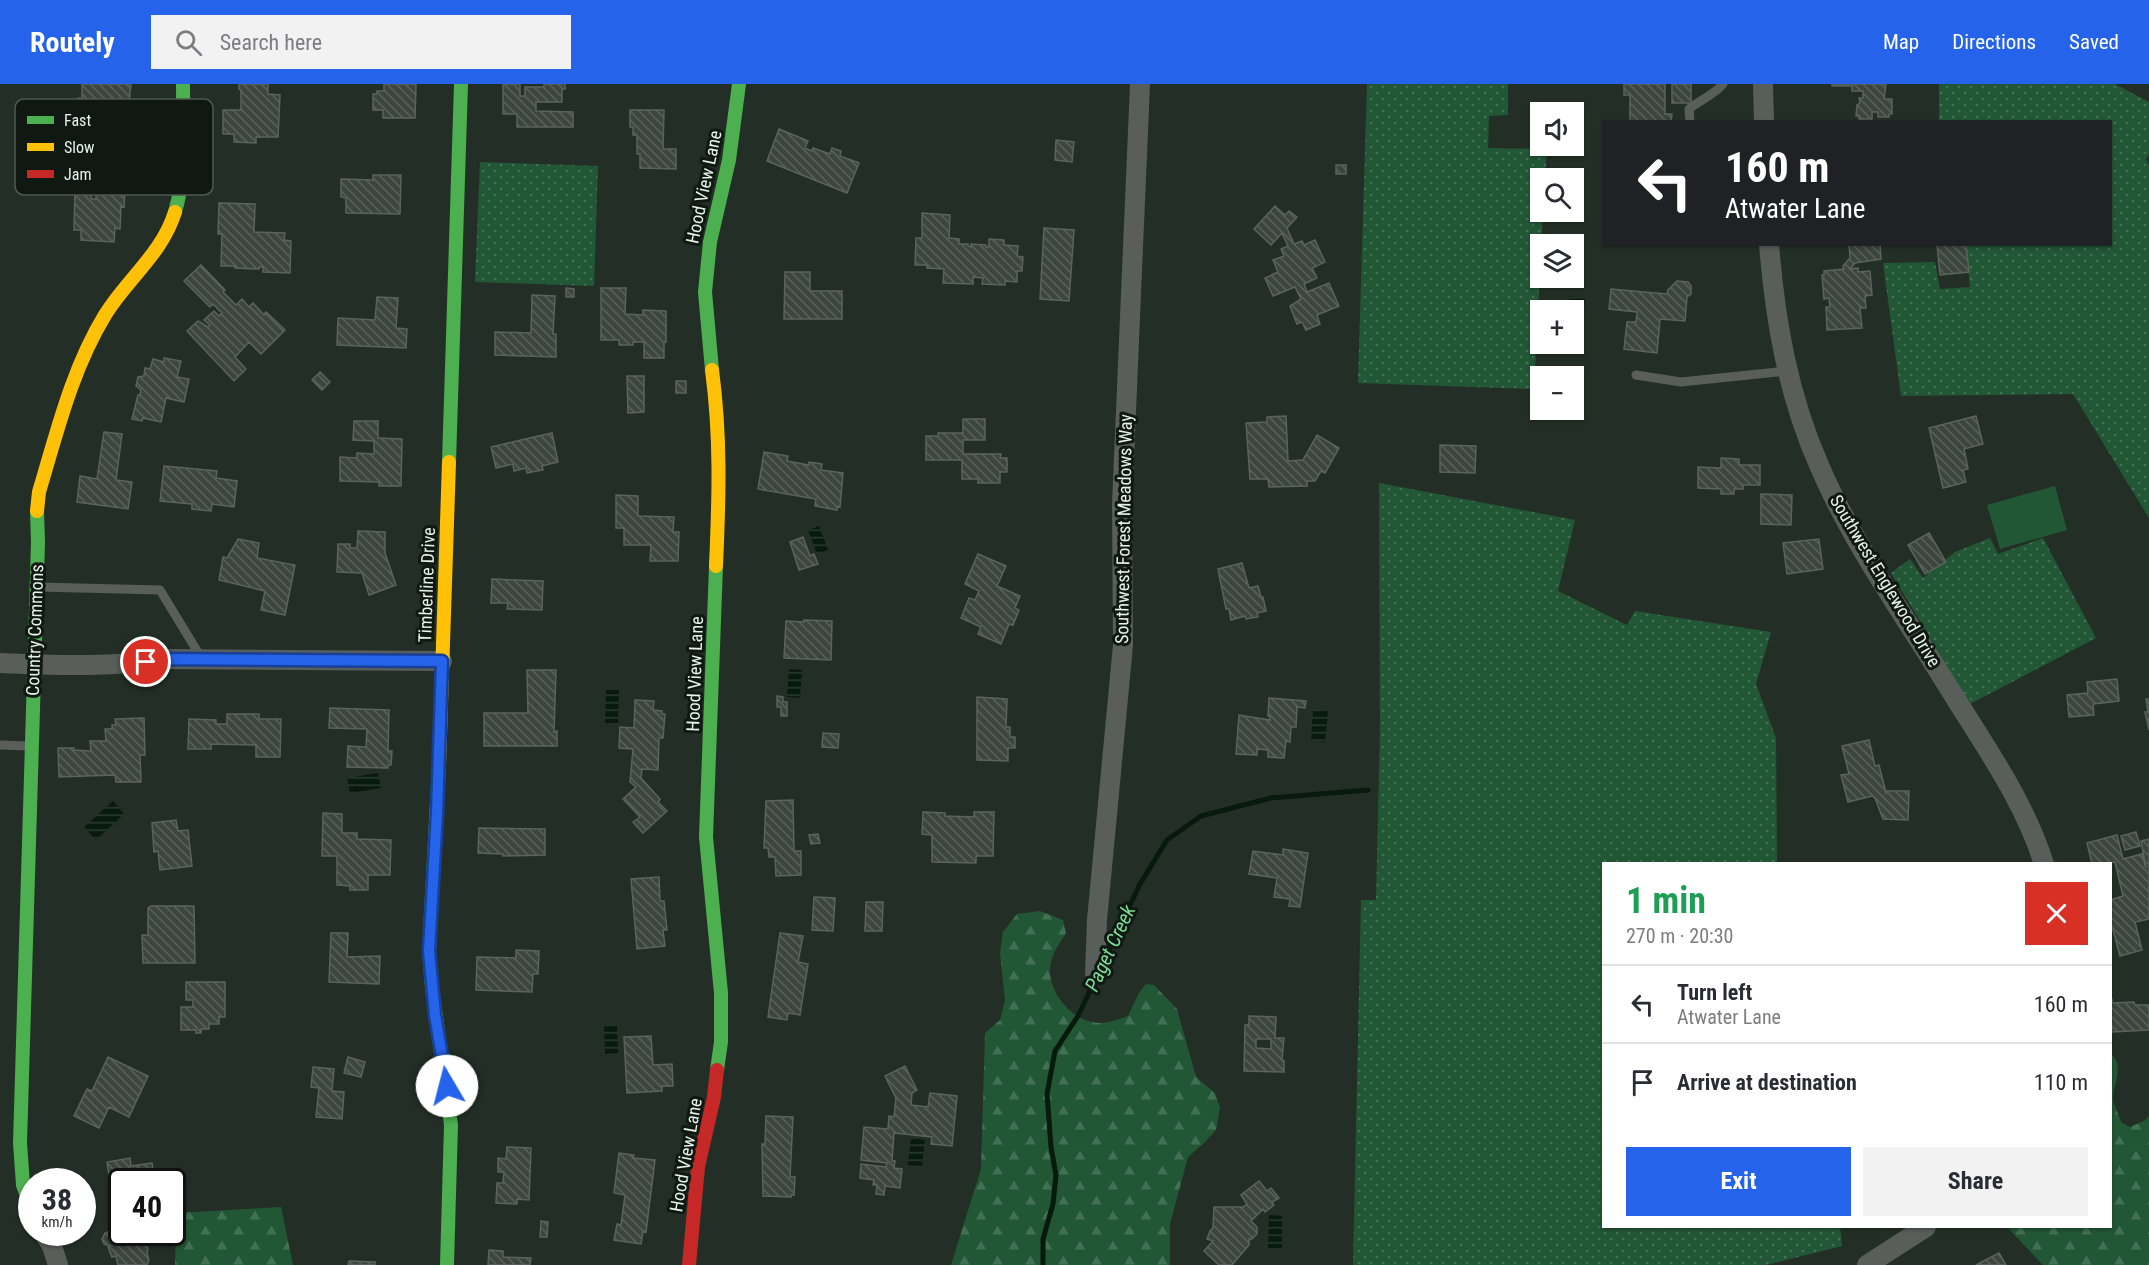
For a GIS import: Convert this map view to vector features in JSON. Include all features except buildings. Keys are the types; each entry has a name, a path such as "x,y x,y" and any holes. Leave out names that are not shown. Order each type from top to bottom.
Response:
{"street":[{"name":"Country Commons","path":"183,84 183,99"},
{"name":"Timberline Drive","path":"447,1265 451,1125 446,1076 434,1006 429,951 437,813 461,84"},
{"name":"Hood View Lane","path":"689,1265 698,1167 719,1067 722,1018 706,837 720,469 718,416 707,330 705,292 710,242 729,160 739,84"},
{"name":"Southwest Forest Meadows Way","path":"1095,973 1097,920 1123,645 1122,504 1140,84"},
{"path":"1763,84 1764,120"},
{"name":"Country Commons","path":"21,1168 21,1086 36,587 36,511 39,492 71,384 105,314 157,250 171,224 179,195"},
{"name":"Southwest Englewood Drive","path":"1769,246 1773,299 1787,371 1819,465 1849,526 2015,796 2035,837 2043,862"},
{"path":"0,663 130,665 163,659 442,661"},
{"path":"1867,1265 1924,1228"},
{"path":"52,1246 58,1265"}],"lane":[{"path":"1690,120 1689,109 1713,94 1723,84"},
{"path":"1636,375 1681,382 1787,371"},
{"path":"36,587 160,590 202,660"},
{"path":"0,745 31,746"}],"green space":[{"path":"1367,84 1508,84 1508,115 1489,116 1488,148 1530,149 1530,156 1547,156 1546,168 1530,168 1530,222 1542,222 1542,234 1530,234 1530,288 1539,288 1539,300 1530,300 1530,354 1536,354 1535,366 1530,366 1530,389 1358,383"},
{"path":"1939,84 2115,84 2149,102 2149,155 2146,159 2149,165 2149,518 2073,394 1901,396 1883,263 1935,262 1940,289 1970,287 1966,246 2112,246 2112,120 1939,120"},
{"path":"480,162 598,166 594,286 475,282"},
{"path":"1379,483 1575,520 1558,591 1627,625 1635,611 1771,632 1756,684 1776,738 1777,862 1602,862 1602,1228 1840,1228 1842,1246 1766,1265 1353,1265 1361,900 1376,900 1380,732"},
{"path":"2055,486 2067,530 2000,549 1987,505"},
{"path":"1990,538 1998,554 2043,538 2096,638 1970,704 1891,573 1910,559 1923,578 1955,552"},
{"path":"1040,911 1063,920 1066,933 1054,954 1050,972 1055,991 1066,1007 1074,1014 1092,1022 1115,1020 1128,1016 1146,984 1154,985 1177,1009 1196,1077 1215,1093 1220,1108 1216,1130 1188,1157 1170,1224 1170,1265 951,1265 981,1169 985,1033 1000,1020 1005,1000 1000,953 1003,932 1017,914"},
{"path":"2112,1055 2118,1069 2113,1099 2121,1122 2130,1127 2144,1121 2149,1116 2149,1265 2043,1265 2008,1228 2112,1228"},
{"path":"281,1207 293,1265 175,1265 175,1246 186,1246 186,1212"}],"shaded area":[{"path":"1569,296 1585,298 1584,309 1584,300 1569,300"},
{"path":"819,526 828,550 817,554 808,530"},
{"path":"789,669 802,670 800,698 787,697"},
{"path":"606,690 619,690 618,723 605,723"},
{"path":"1313,710 1328,711 1325,742 1311,741"},
{"path":"378,773 381,788 350,793 347,778"},
{"path":"113,801 124,814 96,840 84,827"},
{"path":"604,1025 617,1025 618,1053 605,1054"},
{"path":"911,1138 925,1140 922,1166 908,1165"},
{"path":"1269,1215 1282,1216 1282,1248 1268,1248"}],"waterway":[{"name":"Paget Creek","path":"1102,964 1140,884 1167,840 1201,816 1271,798 1368,790"},
{"name":"Paget Creek","path":"1043,1265 1043,1239 1053,1204 1056,1175 1051,1147 1047,1094 1055,1051 1078,1016 1096,978"}],"traffic: fast":[{"path":"183,84 183,99"},
{"path":"449,462 461,84"},
{"path":"712,370 705,292 710,242 729,160 739,84"},
{"path":"175,212 179,195"},
{"path":"22,1168 20,1143 38,542 37,511"},
{"path":"716,566 706,837 721,993 721,1042 717,1070"},
{"path":"439,765 429,951 451,1125 447,1265"}],"traffic: slow":[{"path":"37,511 39,492 59,424 83,357 105,315 162,241 175,212"},
{"path":"712,370 718,444 716,566"},
{"path":"439,765 449,462"}],"traffic: jam":[{"path":"689,1265 698,1167 714,1097 717,1070"}],"route":[{"path":"146,662 163,659 442,661 437,813 429,951 435,1015 447,1086"}]}
